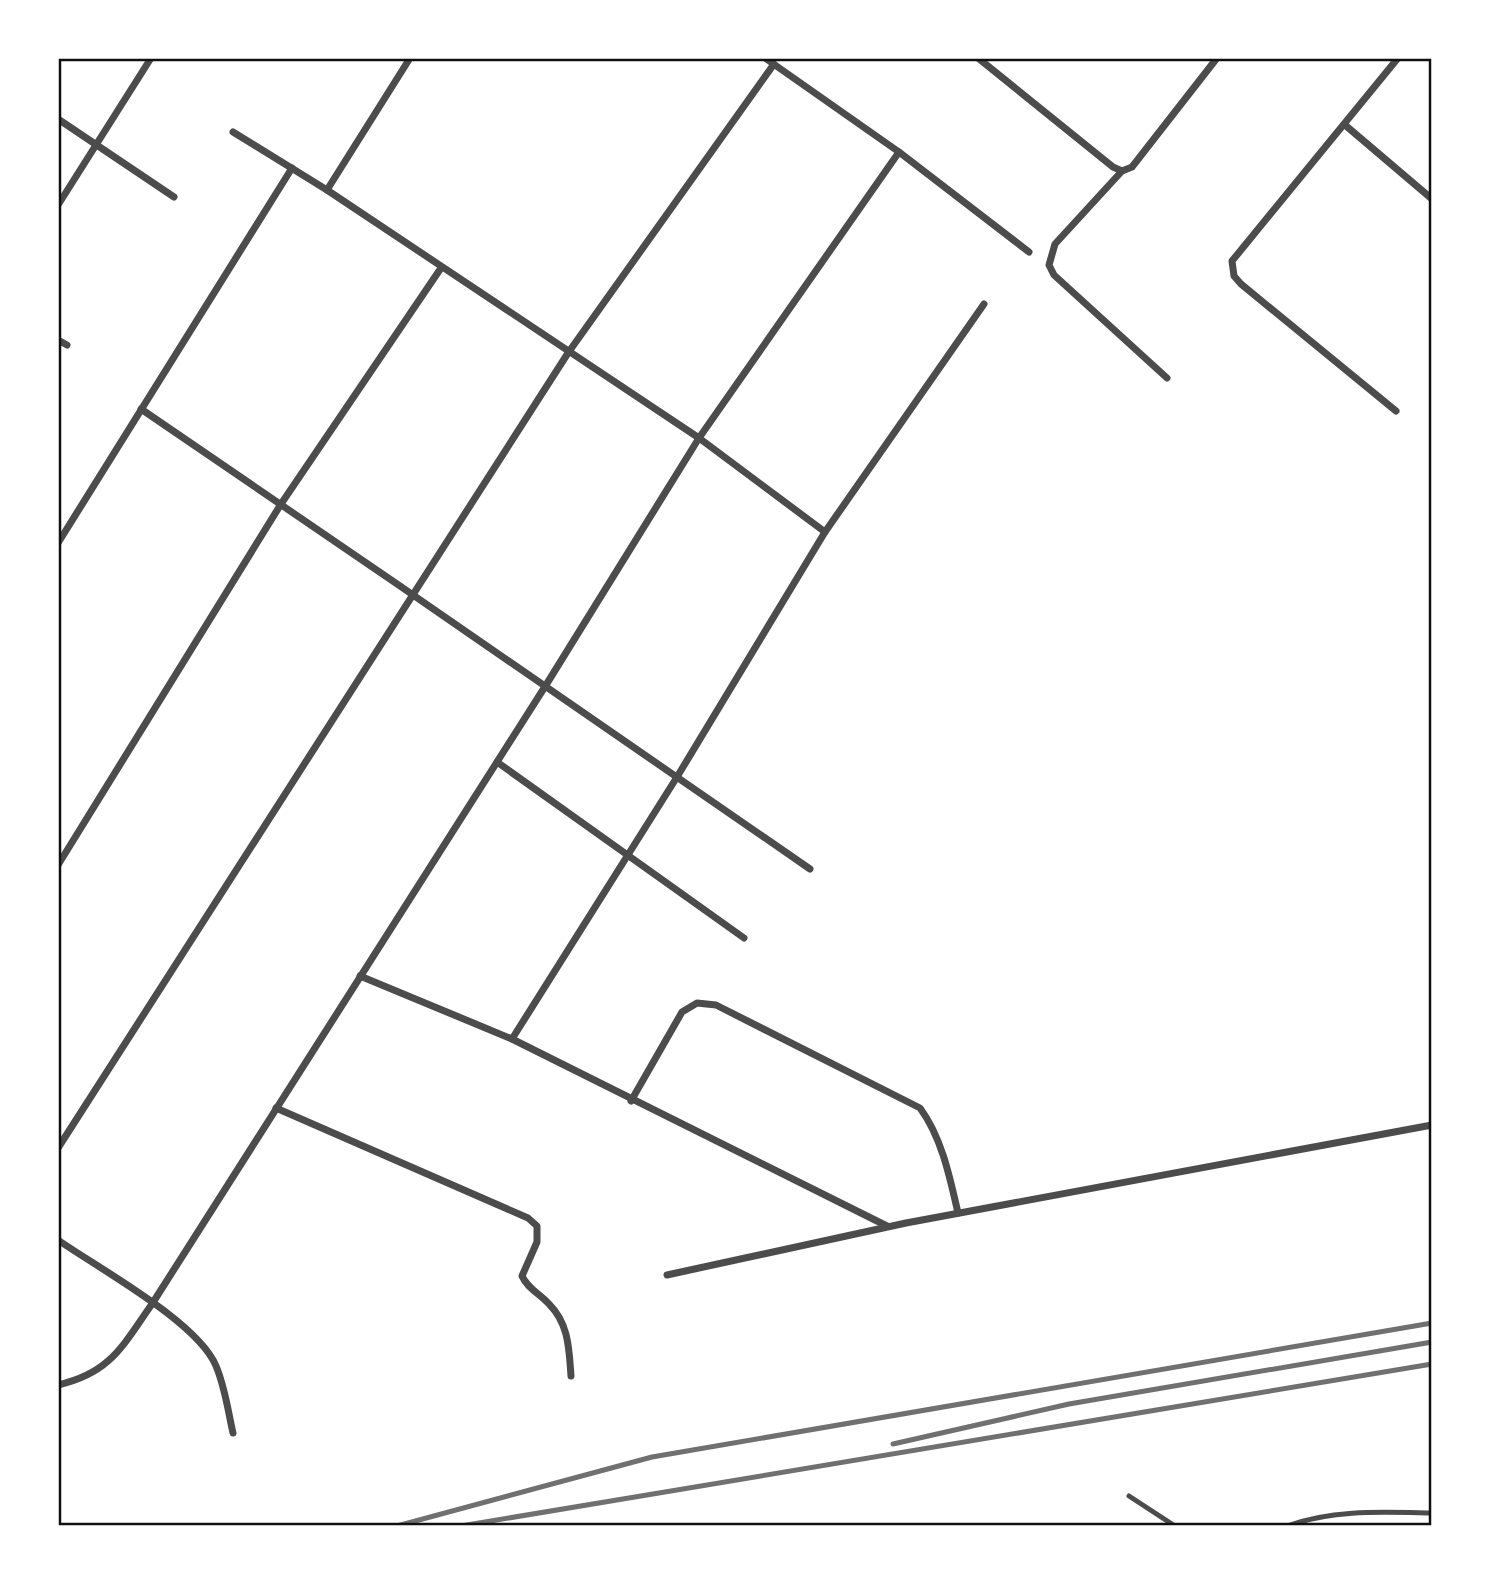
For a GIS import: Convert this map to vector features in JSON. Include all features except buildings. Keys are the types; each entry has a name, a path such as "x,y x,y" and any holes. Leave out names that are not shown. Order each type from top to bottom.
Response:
{"street":[{"path":"58,205 151,58"},
{"path":"327,190 410,58"},
{"path":"765,58 899,152 1029,252"},
{"path":"978,58 1113,167 1122,171"},
{"path":"1167,378 1055,275 1049,265 1055,244 1122,171 1132,167 1217,58"},
{"path":"1396,411 1241,284 1231,268 1232,261 1254,230 1345,125 1398,58"},
{"path":"58,1148 568,353 774,64"},
{"path":"58,119 174,197"},
{"path":"1345,125 1432,199"},
{"path":"233,132 327,190 699,438 825,532"},
{"path":"58,1385 93,1373 110,1362 152,1304 546,685 699,438 899,152"},
{"path":"58,543 292,168"},
{"path":"58,865 281,504 441,268"},
{"path":"512,1039 677,777 825,532 984,304"},
{"path":"58,340 67,345"},
{"path":"141,409 810,869"},
{"path":"496,762 744,938"},
{"path":"360,976 512,1039 631,1101 888,1227"},
{"path":"631,1101 682,1012 697,1003 716,1005 920,1108 929,1121 947,1168 958,1213"},
{"path":"276,1108 528,1218 537,1226 537,1242 522,1276 527,1287 562,1318 569,1345 571,1376"},
{"path":"667,1275 958,1213 1432,1125"},
{"path":"58,1240 198,1339 215,1363 233,1433"}],"lane":[{"path":"1129,1496 1175,1526"},
{"path":"1287,1526 1316,1517 1344,1514 1432,1513"}],"railway":[{"path":"397,1526 652,1457 1432,1323"},
{"path":"893,1444 1069,1404 1432,1342"},
{"path":"461,1526 1432,1364"}]}
